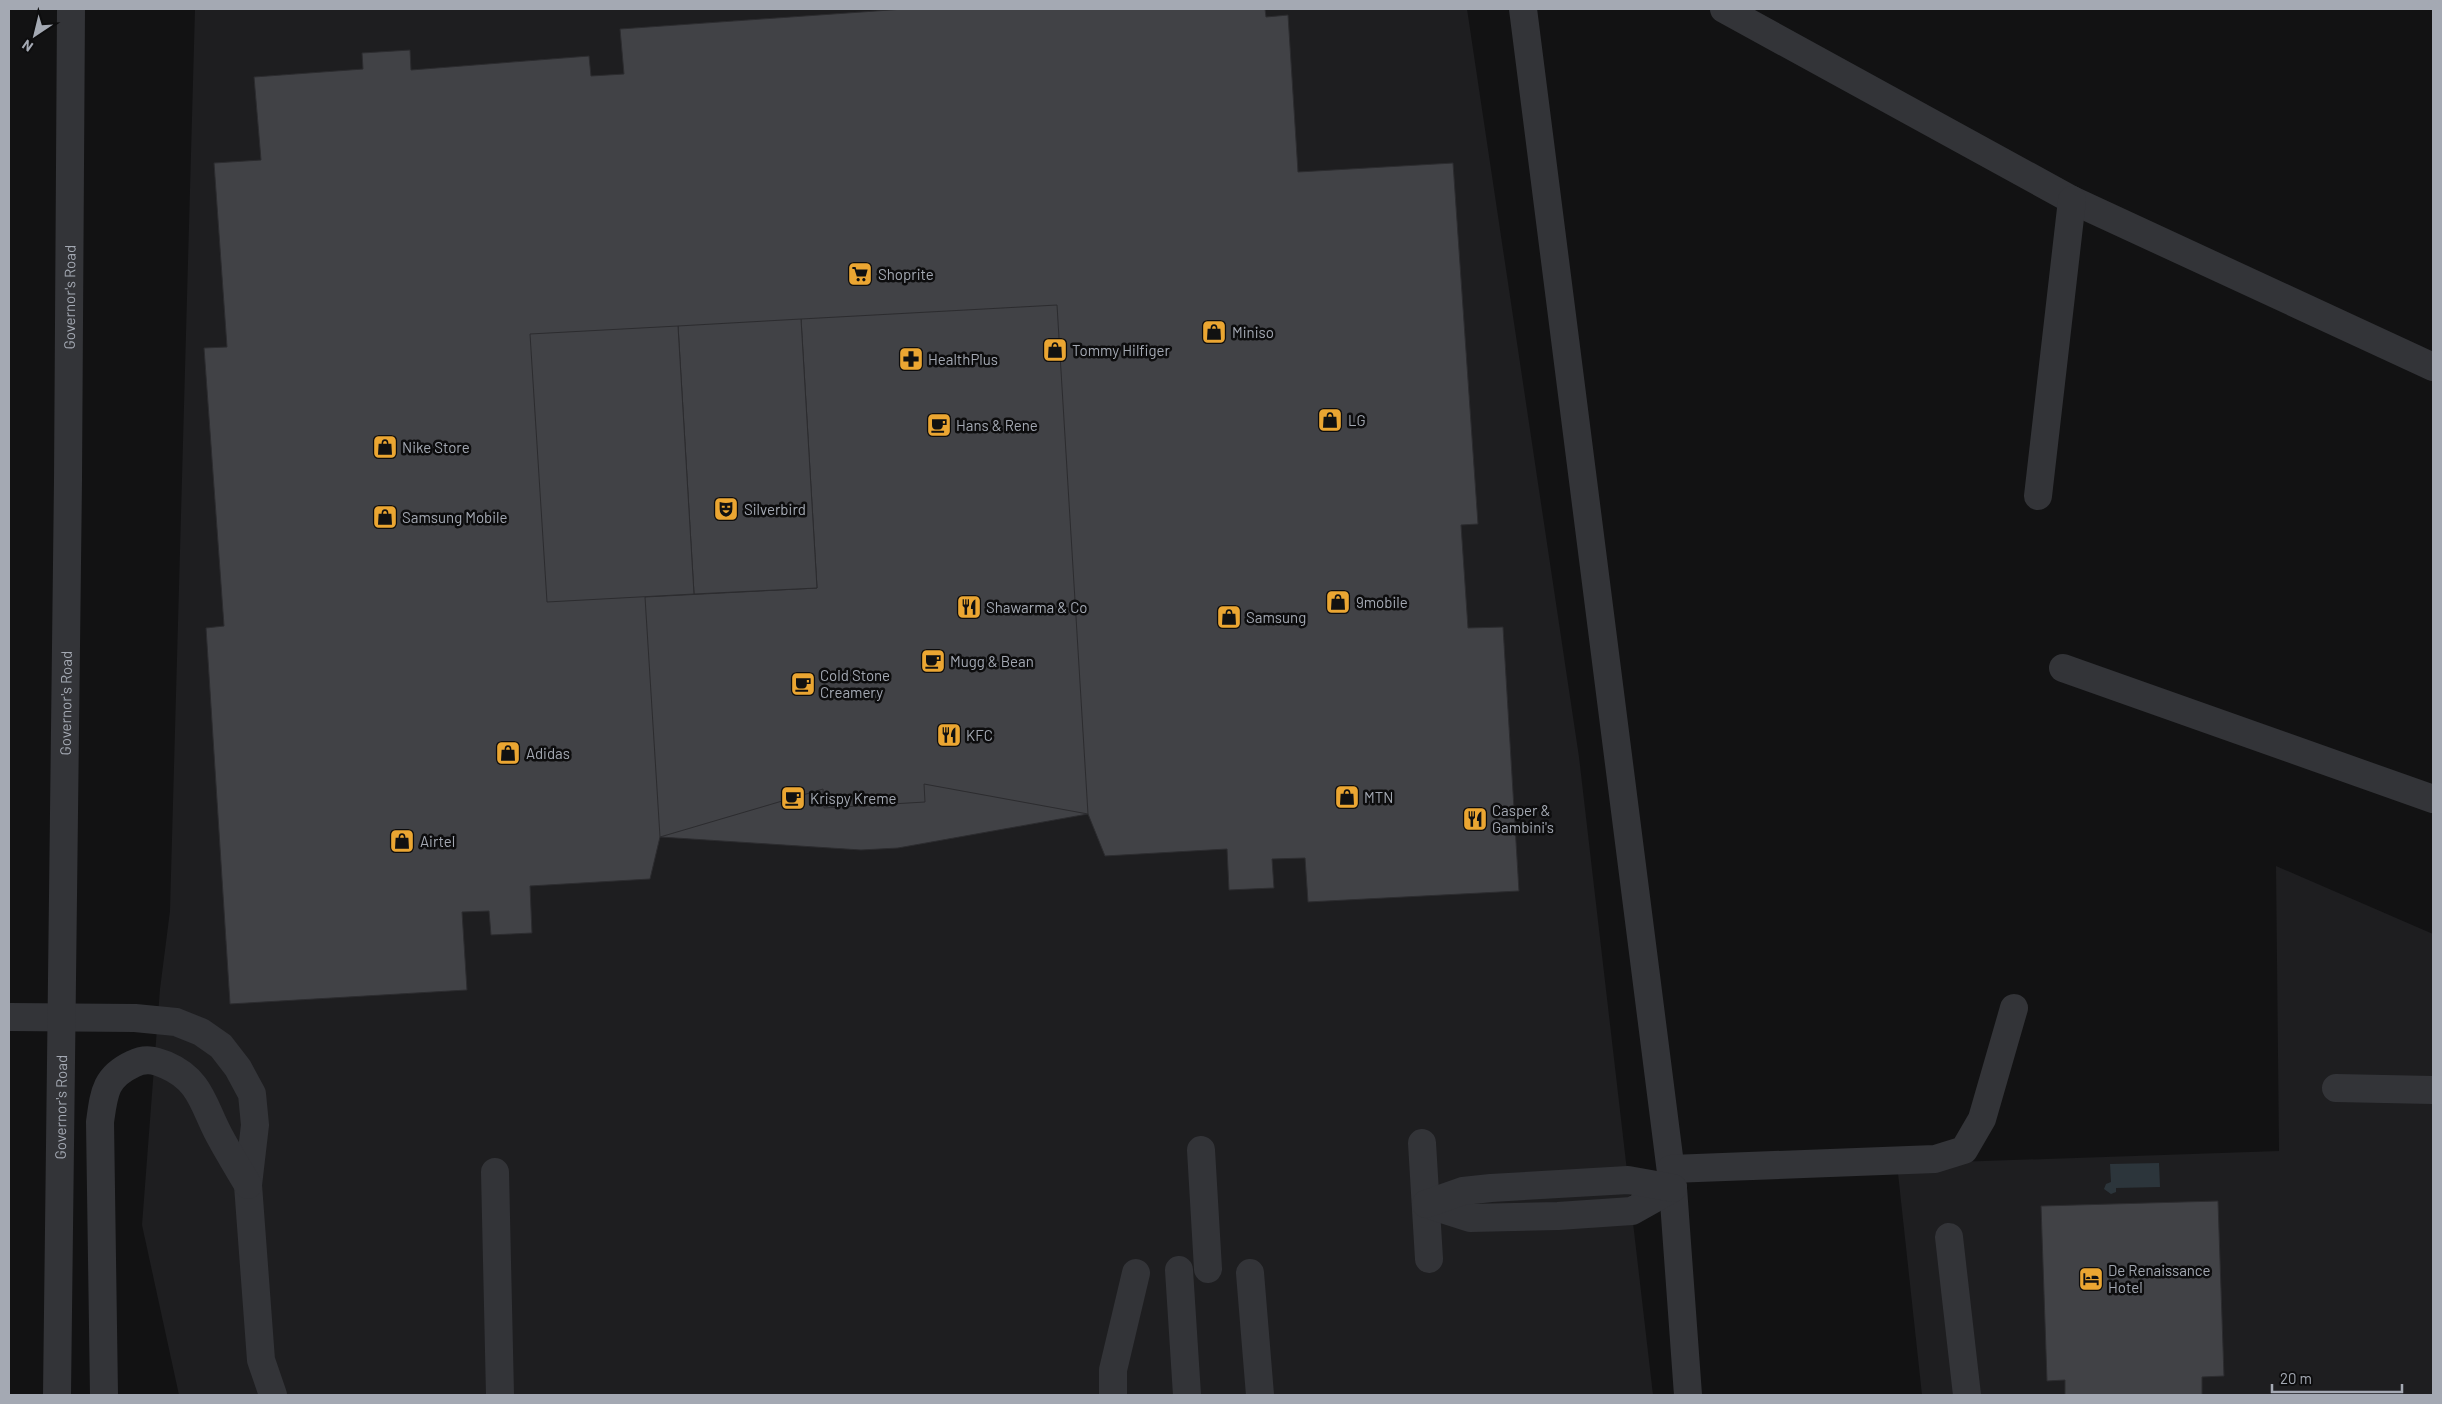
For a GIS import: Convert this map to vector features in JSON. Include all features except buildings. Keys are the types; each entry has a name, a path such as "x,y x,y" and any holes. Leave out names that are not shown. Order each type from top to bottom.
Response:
{"street":[{"name":"Governor's Road","path":"57,1395 72,9"},
{"path":"1523,9 1672,1179 1688,1395"},
{"path":"1724,9 2072,200 2433,367"},
{"path":"2038,496 2072,200"},
{"path":"2063,668 2433,799"},
{"path":"1426,1204 1464,1191 1491,1188 1672,1179 1935,1159 1964,1150 1982,1119 2014,1008"},
{"path":"9,1017 158,1018 176,1022 201,1032 221,1046 238,1068 252,1094 255,1125 248,1185 260,1360 273,1395"},
{"path":"104,1395 100,1122 104,1090 119,1070 141,1060 155,1060 175,1069 194,1084 205,1103 218,1133 248,1185"},
{"path":"2336,1088 2433,1090"},
{"path":"1422,1142 1429,1259"},
{"path":"1201,1150 1208,1269"},
{"path":"495,1172 500,1395"},
{"path":"1949,1237 1968,1395"},
{"path":"1179,1270 1187,1395"},
{"path":"1113,1395 1113,1370 1136,1273"},
{"path":"1250,1273 1260,1395"}],"shaded area":[{"path":"195,9 1467,9 1579,757 1653,1395 179,1395 142,1225 160,989 170,911"},
{"path":"2276,866 2433,934 2433,1395 1922,1395 1897,1164 2279,1151"},
{"path":"2159,1163 2160,1187 2116,1188 2116,1192 2111,1194 2104,1189 2106,1184 2111,1182 2110,1164"}],"place":[{"name":"Shoprite","path":"860,274"},
{"name":"Miniso","path":"1214,332"},
{"name":"Tommy Hilfiger","path":"1055,350"},
{"name":"HealthPlus","path":"911,359"},
{"name":"LG","path":"1330,420"},
{"name":"Hans & Rene","path":"939,425"},
{"name":"Nike Store","path":"385,447"},
{"name":"Silverbird","path":"726,509"},
{"name":"Samsung Mobile","path":"385,517"},
{"name":"9mobile","path":"1338,602"},
{"name":"Shawarma & Co","path":"969,607"},
{"name":"Samsung","path":"1229,617"},
{"name":"Mugg & Bean","path":"933,661"},
{"name":"Cold Stone Creamery","path":"803,684"},
{"name":"KFC","path":"949,735"},
{"name":"Adidas","path":"508,753"},
{"name":"MTN","path":"1347,797"},
{"name":"Krispy Kreme","path":"793,798"},
{"name":"Casper & Gambini's","path":"1475,819"},
{"name":"Airtel","path":"402,841"},
{"name":"De Renaissance Hotel","path":"2091,1279"}]}
